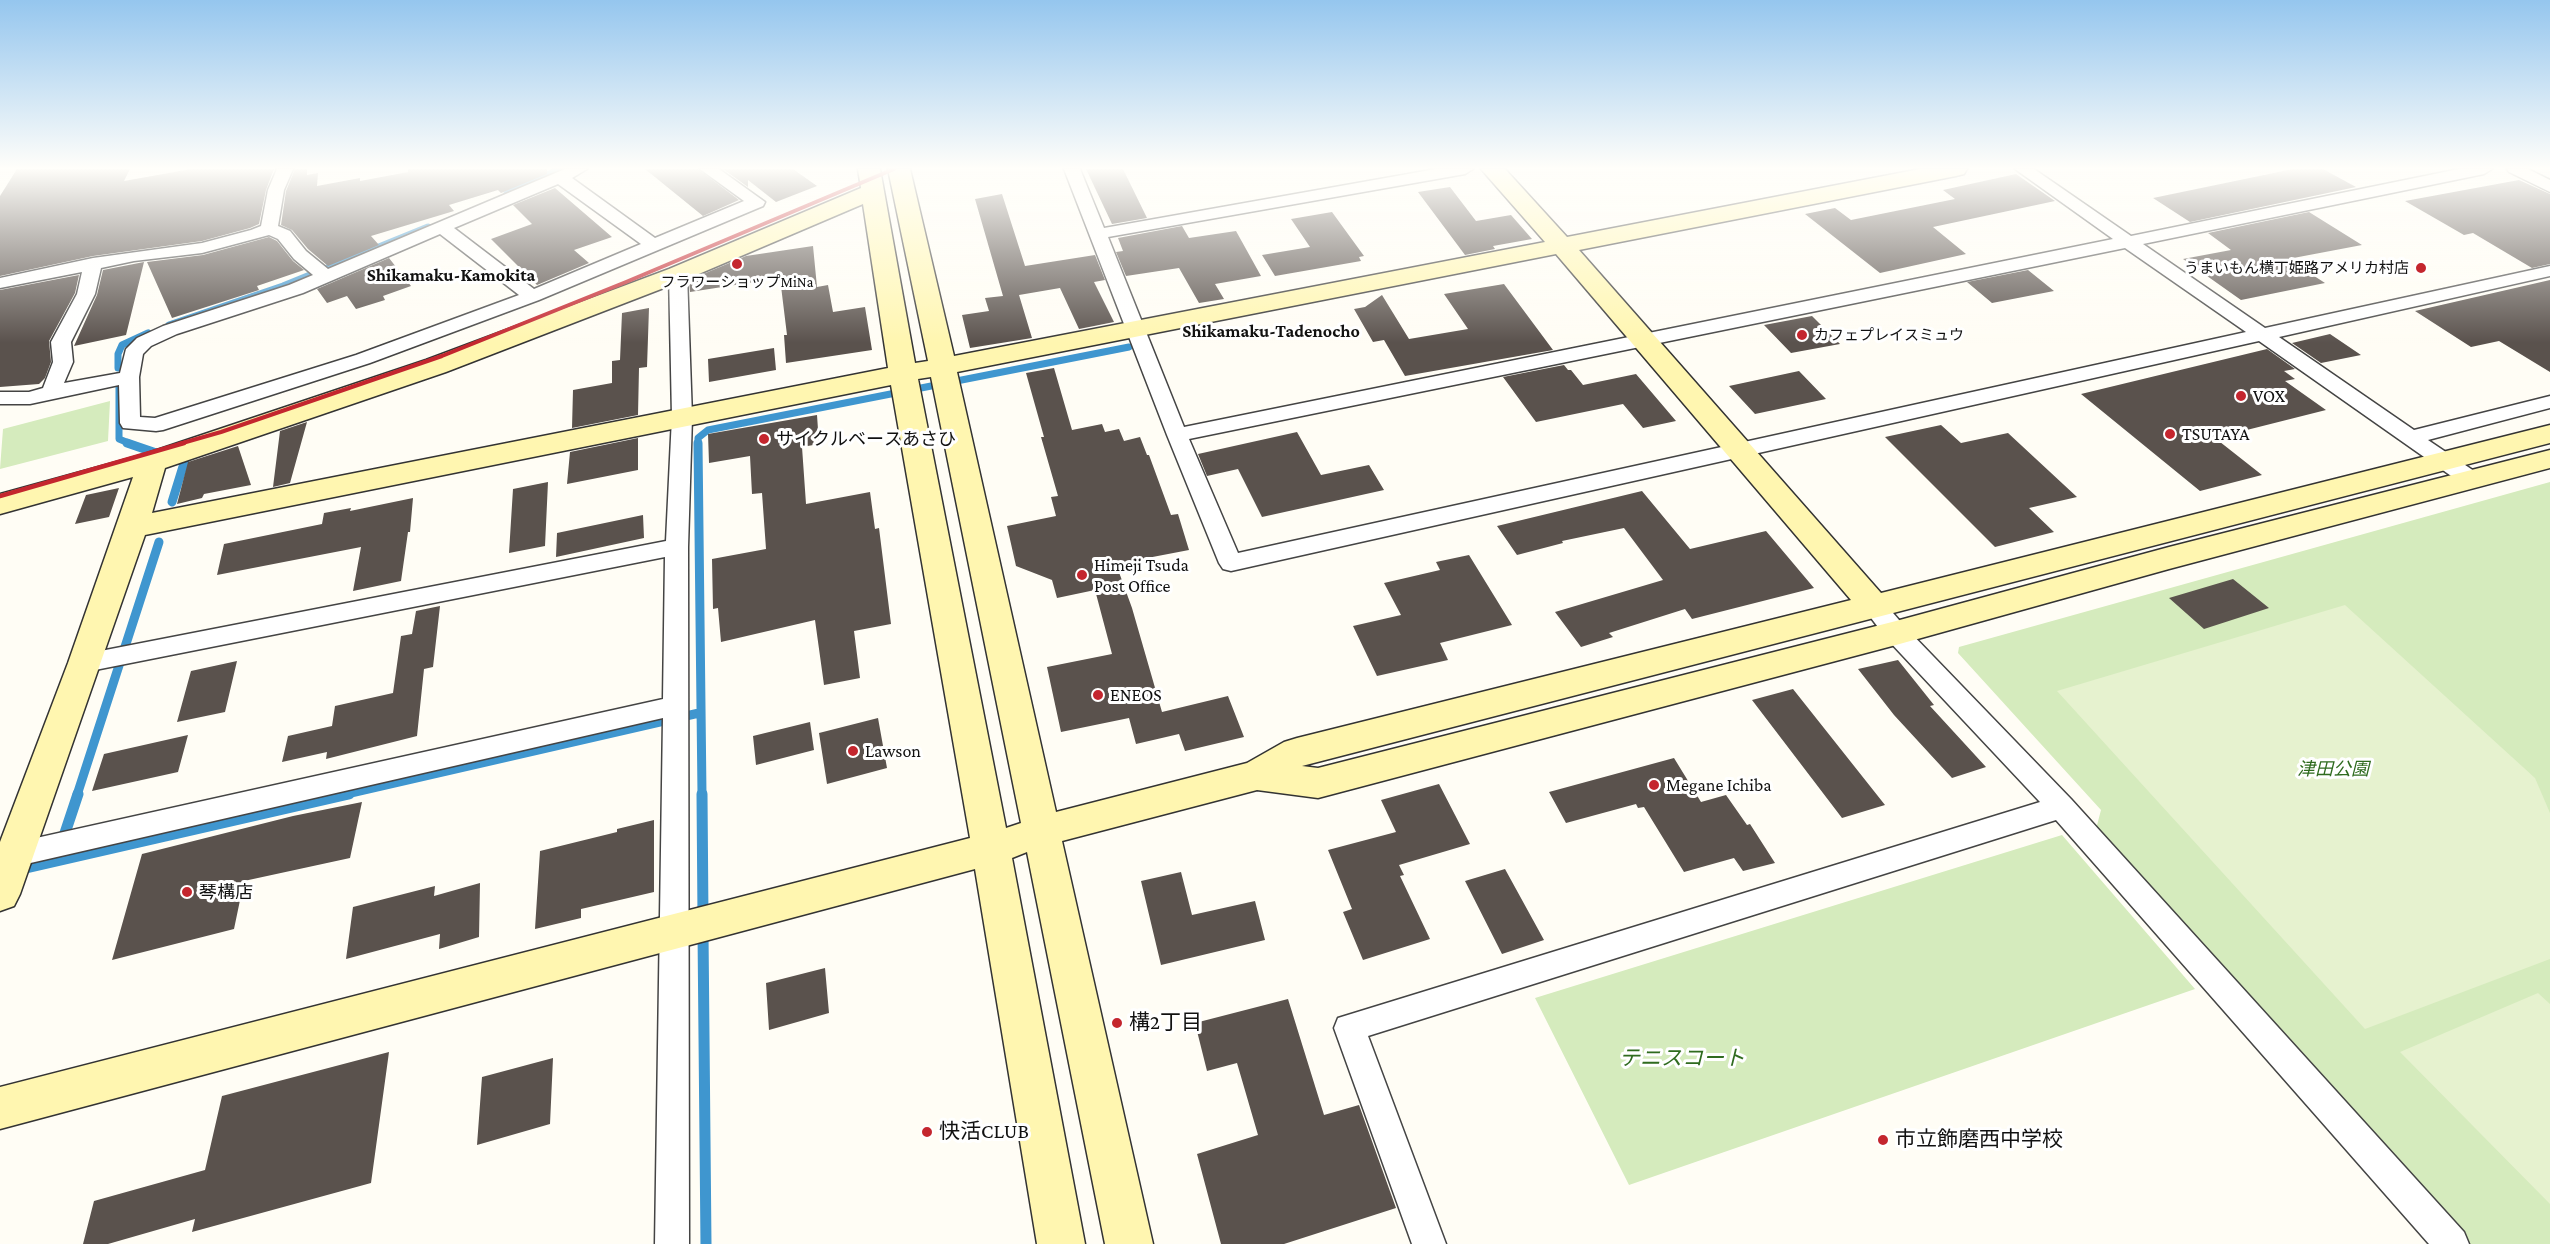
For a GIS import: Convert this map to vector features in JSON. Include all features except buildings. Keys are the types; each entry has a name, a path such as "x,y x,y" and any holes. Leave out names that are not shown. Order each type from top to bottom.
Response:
{"street":[{"path":"435,227 320,273 296,289 170,330 144,342 133,353 129,377 130,423 156,425 363,359 532,296 696,227"},
{"path":"628,227 653,245"},
{"path":"0,504 152,462 436,366 678,274 774,227"},
{"path":"879,227 903,374 1061,1244"},
{"path":"915,227 1129,1244"},
{"path":"1094,227 1134,330 1231,563 2550,270"},
{"path":"1097,234 1136,227"},
{"path":"1545,227 1896,633 2061,807 2452,1244"},
{"path":"132,527 682,417 1664,227"},
{"path":"2108,227 2459,471"},
{"path":"1177,435 2197,227"},
{"path":"0,284 93,263 202,248 269,229 284,235 320,273"},
{"path":"427,230 532,296"},
{"path":"51,392 63,362 61,342 86,294 93,263"},
{"path":"672,1244 676,547 682,417 678,274"},
{"path":"0,398 30,398 129,377"},
{"path":"2410,438 2550,402"},
{"path":"1257,775 1318,783 1896,633 2180,555 2459,471 2550,434"},
{"path":"0,1108 991,849 1042,831 1257,775 1297,752 1874,606 2459,471 2550,459"},
{"path":"0,894 7,857 86,663 152,462"},
{"path":"86,663 676,547"},
{"path":"7,857 675,706"},
{"path":"1429,1244 1349,1028 2061,807"}],"green space":[{"path":"110,401 108,441 0,469 3,429"},
{"name":"津田公園","path":"2550,482 2550,1244 2469,1244 2096,829 2101,810 1958,653 1959,647"},
{"path":"2345,605 2535,778 2550,813 2550,959 2365,1029 2057,691"},
{"name":"テニスコート","path":"2062,835 2195,989 1629,1185 1535,998"},
{"path":"2538,993 2550,1004 2550,1204 2400,1052"}],"waterway":[{"path":"169,325 283,286 428,227"},
{"path":"118,368 118,354 122,345 148,333"},
{"path":"698,443 698,438 708,430 1129,347"},
{"path":"119,387 119,439 131,444"},
{"path":"127,443 162,455"},
{"path":"698,443 702,795"},
{"path":"172,502 185,460 175,458"},
{"path":"77,795 159,542"},
{"path":"342,795 699,713"},
{"path":"62,842 78,794"},
{"path":"0,874 349,794"},
{"path":"702,794 703,918"},
{"path":"703,932 706,1244"}],"railway":[{"path":"179,444 221,432 442,356 756,227"},
{"path":"0,496 184,443"}],"place":[{"name":"フラワーショップMiNa","path":"737,264"},
{"name":"うまいもん横丁姫路アメリカ村店","path":"2421,268"},
{"name":"カフェプレイスミュウ","path":"1802,335"},
{"name":"VOX","path":"2241,396"},
{"name":"TSUTAYA","path":"2170,434"},
{"name":"サイクルベースあさひ","path":"764,439"},
{"name":"Himeji Tsuda Post Office","path":"1082,575"},
{"name":"ENEOS","path":"1098,695"},
{"name":"Lawson","path":"853,751"},
{"name":"Megane Ichiba","path":"1654,785"},
{"name":"琴構店","path":"187,892"},
{"name":"構2丁目","path":"1117,1023"},
{"name":"快活CLUB","path":"927,1132"},
{"name":"市立飾磨西中学校","path":"1883,1140"}],"district":[{"name":"Shikamaku-Kamokita","path":"451,275"},
{"name":"Shikamaku-Tadenocho","path":"1271,331"}]}
